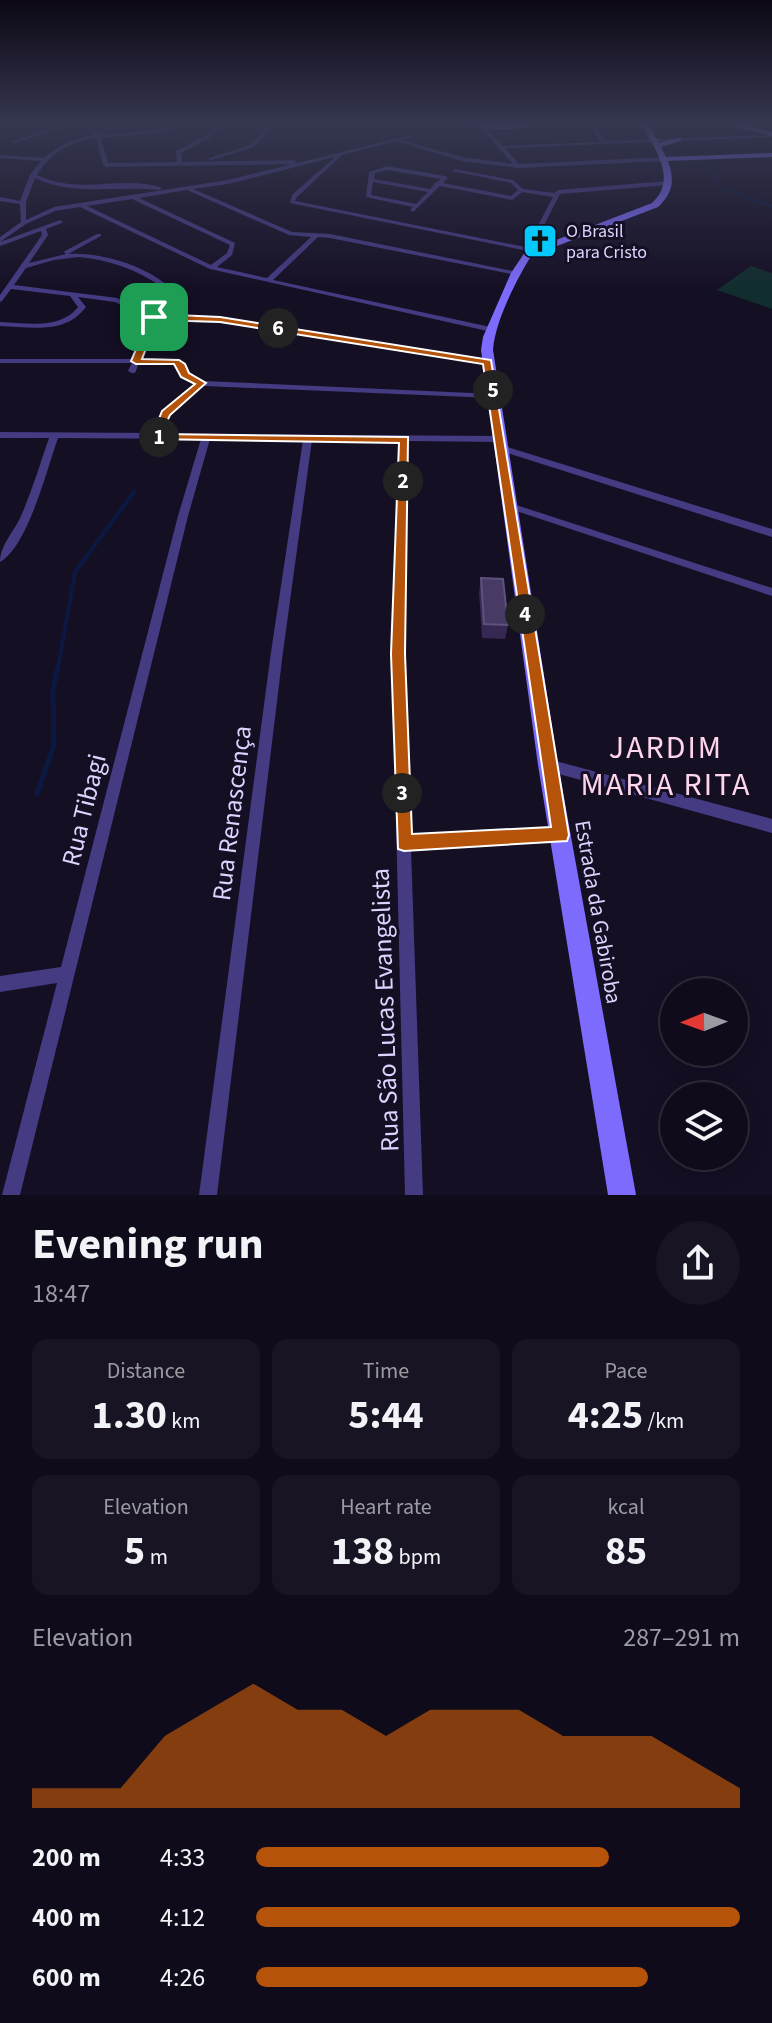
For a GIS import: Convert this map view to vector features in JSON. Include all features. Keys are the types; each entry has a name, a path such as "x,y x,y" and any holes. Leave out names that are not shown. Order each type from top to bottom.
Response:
{"main road":[{"path":"533,250 655,205 668,192 668,180"},
{"name":"Estrada da Gabiroba","path":"533,250 516,273 488,337 487,362 548,765 622,1195"}],"street":[{"path":"24,223 21,203 31,180"},
{"path":"43,180 58,187 132,184 172,191"},
{"path":"0,242 24,223 54,209 231,180"},
{"path":"312,180 294,196 292,202 533,250 536,235 554,195"},
{"path":"430,191 372,180 368,196 414,208 443,180"},
{"path":"503,180 513,182 521,190 554,195 576,188 668,183"},
{"path":"437,184 512,198 521,190"},
{"path":"188,189 291,234 349,239 516,273"},
{"path":"130,196 233,244 230,254 212,268"},
{"path":"0,199 21,203"},
{"path":"79,204 212,268 492,330"},
{"path":"0,242 60,222"},
{"path":"0,300 45,235 43,229"},
{"path":"25,266 59,255 99,235"},
{"path":"269,280 316,236"},
{"path":"59,255 100,256 158,280 167,291 132,371"},
{"path":"10,287 117,300 154,317 220,319 487,362"},
{"path":"0,324 56,324 74,318 82,307 72,294"},
{"path":"0,361 176,362 182,366 185,375 202,383 494,396"},
{"path":"154,437 165,414 202,383"},
{"path":"0,435 500,444 772,533"},
{"path":"0,558 16,535 55,435"},
{"name":"Rua Tibagi","path":"11,1195 183,516 206,439"},
{"name":"Rua Renascença","path":"208,1195 277,652 308,439"},
{"name":"Rua São Lucas Evangelista","path":"405,440 398,654 414,1195"},
{"path":"510,506 772,592"},
{"path":"548,765 772,826"},
{"path":"404,843 561,835"},
{"path":"0,984 65,974"}],"green space":[{"path":"751,266 772,273 772,309 717,290"}],"building":[{"path":"481,578 503,579 508,625 484,624"}],"waterway":[{"path":"716,180 721,188 772,206"},
{"path":"58,668 75,572 134,492"},
{"path":"37,794 54,745 53,689 58,666"}],"place":[{"name":"O Brasil para Cristo","path":"540,241"}],"district":[{"name":"JARDIM MARIA RITA","path":"666,766"}],"route":[{"path":"154,317 220,319 487,362 561,835 404,843 398,654 405,440 154,437 165,414 202,383 185,375 182,366 176,362 136,361 154,317"}]}
